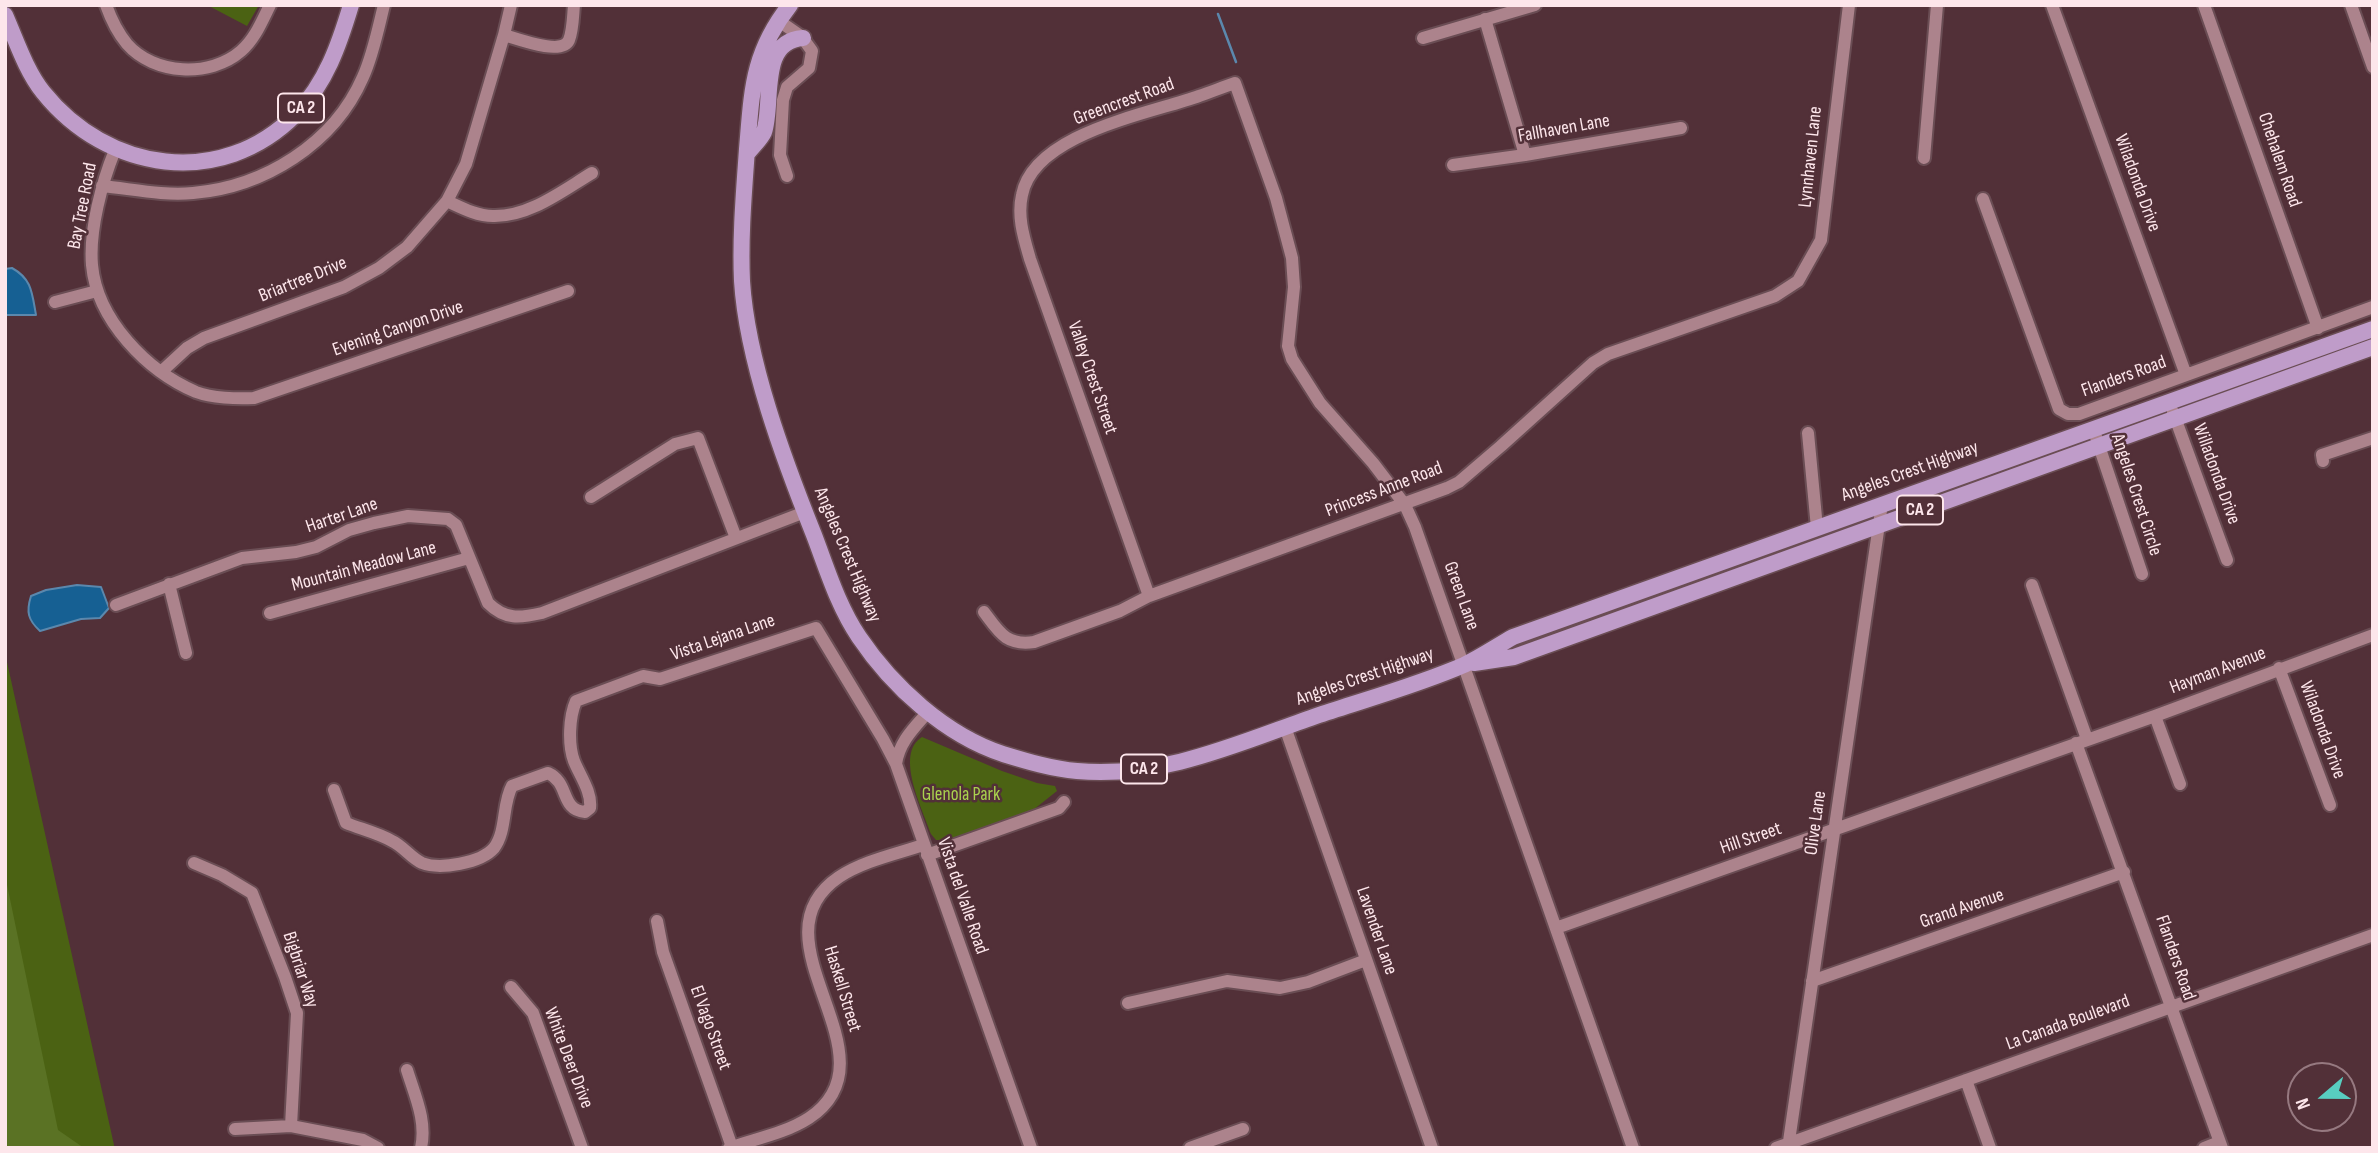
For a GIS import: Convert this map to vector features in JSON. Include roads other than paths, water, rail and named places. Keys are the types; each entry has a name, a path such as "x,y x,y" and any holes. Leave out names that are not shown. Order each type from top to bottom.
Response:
{"main road":[{"name":"CA 2","path":"5,15 40,89 56,108 76,124 115,150 156,161 202,162 242,150 268,136 297,113 329,69 351,5"},
{"name":"Angeles Crest Highway","path":"790,5 765,43 751,93 743,229 744,299 771,413 805,512 838,596 856,633 887,672 929,712 962,735 998,752 1035,763 1076,771 1140,769 1189,760 1465,664 1513,637 2372,330"},
{"path":"747,154 764,133 770,79 780,47 790,39 803,38"},
{"name":"Angeles Crest Highway","path":"1465,664 1514,657 2373,347"}],"street":[{"path":"106,5 120,35 139,55 153,63 188,69 216,65 238,53 258,30 270,5"},
{"path":"102,186 192,194 219,189 270,171 313,145 331,127 362,78 384,5"},
{"name":"Briartree Drive","path":"161,372 187,348 204,338 344,288 379,268 407,247 447,201 466,164 511,5"},
{"path":"504,36 551,47 564,46 569,40 574,5"},
{"path":"1423,38 1535,5"},
{"name":"Lynnhaven Lane","path":"1775,296 1798,281 1821,240 1849,5"},
{"path":"1924,158 1937,5"},
{"name":"Wiladonda Drive","path":"2052,5 2186,375"},
{"name":"Chehalem Road","path":"2204,5 2318,328"},
{"path":"2351,5 2373,67"},
{"path":"1485,19 1525,155"},
{"path":"779,21 803,38 812,51 809,68 787,88 783,100 780,155 788,176"},
{"name":"Greencrest Road","path":"1032,170 1059,148 1077,139 1131,117 1235,83"},
{"name":"Green Lane","path":"1235,83 1276,198 1292,258 1294,287 1288,346 1292,359 1314,396 1405,505 1415,527 1633,1148"},
{"name":"Fallhaven Lane","path":"1453,165 1681,128"},
{"name":"Bay Tree Road","path":"115,150 102,186 94,233 92,264 97,291 116,326 140,355 161,372 198,393 240,399"},
{"name":"Valley Crest Street","path":"1032,170 1022,193 1020,212 1030,259 1149,596"},
{"path":"447,201 491,217 511,215 527,211 592,173"},
{"name":"Flanders Road","path":"1983,199 2059,409 2068,414 2079,414 2373,307"},
{"path":"55,302 97,291"},
{"name":"Evening Canyon Drive","path":"240,399 254,398 568,291"},
{"name":"Princess Anne Road","path":"984,612 999,632 1019,644 1034,642 1120,611 1149,596 1405,505 1459,482 1578,375 1601,358 1775,296"},
{"name":"Willadonda Drive","path":"2169,401 2227,560"},
{"name":"Angeles Crest Circle","path":"2093,428 2142,574"},
{"path":"1808,433 1817,528"},
{"path":"591,497 676,444 698,438 736,538"},
{"path":"2323,461 2322,455 2373,438"},
{"name":"Olive Lane","path":"1784,1146 1812,981 1882,504"},
{"name":"Harter Lane","path":"116,605 242,558 306,549 349,530 408,516 448,519 459,530 488,603 497,612 508,617 524,617 542,613 805,512"},
{"name":"Mountain Meadow Lane","path":"270,612 469,558"},
{"path":"169,584 186,653"},
{"name":"Flanders Road","path":"2032,585 2124,872 2221,1145"},
{"name":"Vista Lejana Lane","path":"334,790 346,823 394,841 423,864 453,866 483,857 495,847 512,786 548,773 556,776 563,785 569,805 577,811 585,812 590,808 591,799 573,757 570,714 576,701 643,676 660,679 808,629 819,630"},
{"name":"Vista del Valle Road","path":"819,630 895,764 1031,1148"},
{"name":"Hayman Avenue","path":"2082,741 2373,635"},
{"name":"Wiladonda Drive","path":"2279,668 2330,805"},
{"path":"895,764 897,752 905,739 929,712"},
{"path":"2155,716 2180,784"},
{"name":"Lavender Lane","path":"1285,727 1432,1148"},
{"name":"Hill Street","path":"1556,928 2082,741"},
{"name":"Haskell Street","path":"731,1147 796,1125 811,1117 832,1094 839,1078 838,1043 807,944 812,912 818,899 841,876 1059,808 1064,802"},
{"name":"Bigbriar Way","path":"194,863 222,875 252,893 285,977 297,1013 291,1126"},
{"name":"Grand Avenue","path":"1812,981 2124,872"},
{"name":"El Vago Street","path":"657,921 663,952 731,1147"},
{"name":"La Canada Boulevard","path":"1784,1146 2373,935"},
{"path":"1128,1003 1227,981 1280,988 1308,982 1366,960"},
{"name":"White Deer Drive","path":"511,987 533,1013 582,1148"},
{"path":"407,1070 421,1116 424,1133 421,1148"},
{"path":"1966,1080 1990,1148"},
{"path":"235,1129 291,1126 363,1140 378,1148"},
{"path":"1190,1148 1243,1129"},
{"path":"2204,1148 2221,1145"}],"water":[{"path":"12,268 27,282 36,315 5,315 5,269"},
{"path":"77,585 101,587 109,608 100,618 81,619 40,631 29,615 31,596 46,590"}],"waterway":[{"path":"1218,14 1236,62"}],"park label":[{"name":"Glenola Park","path":"961,795"}]}
